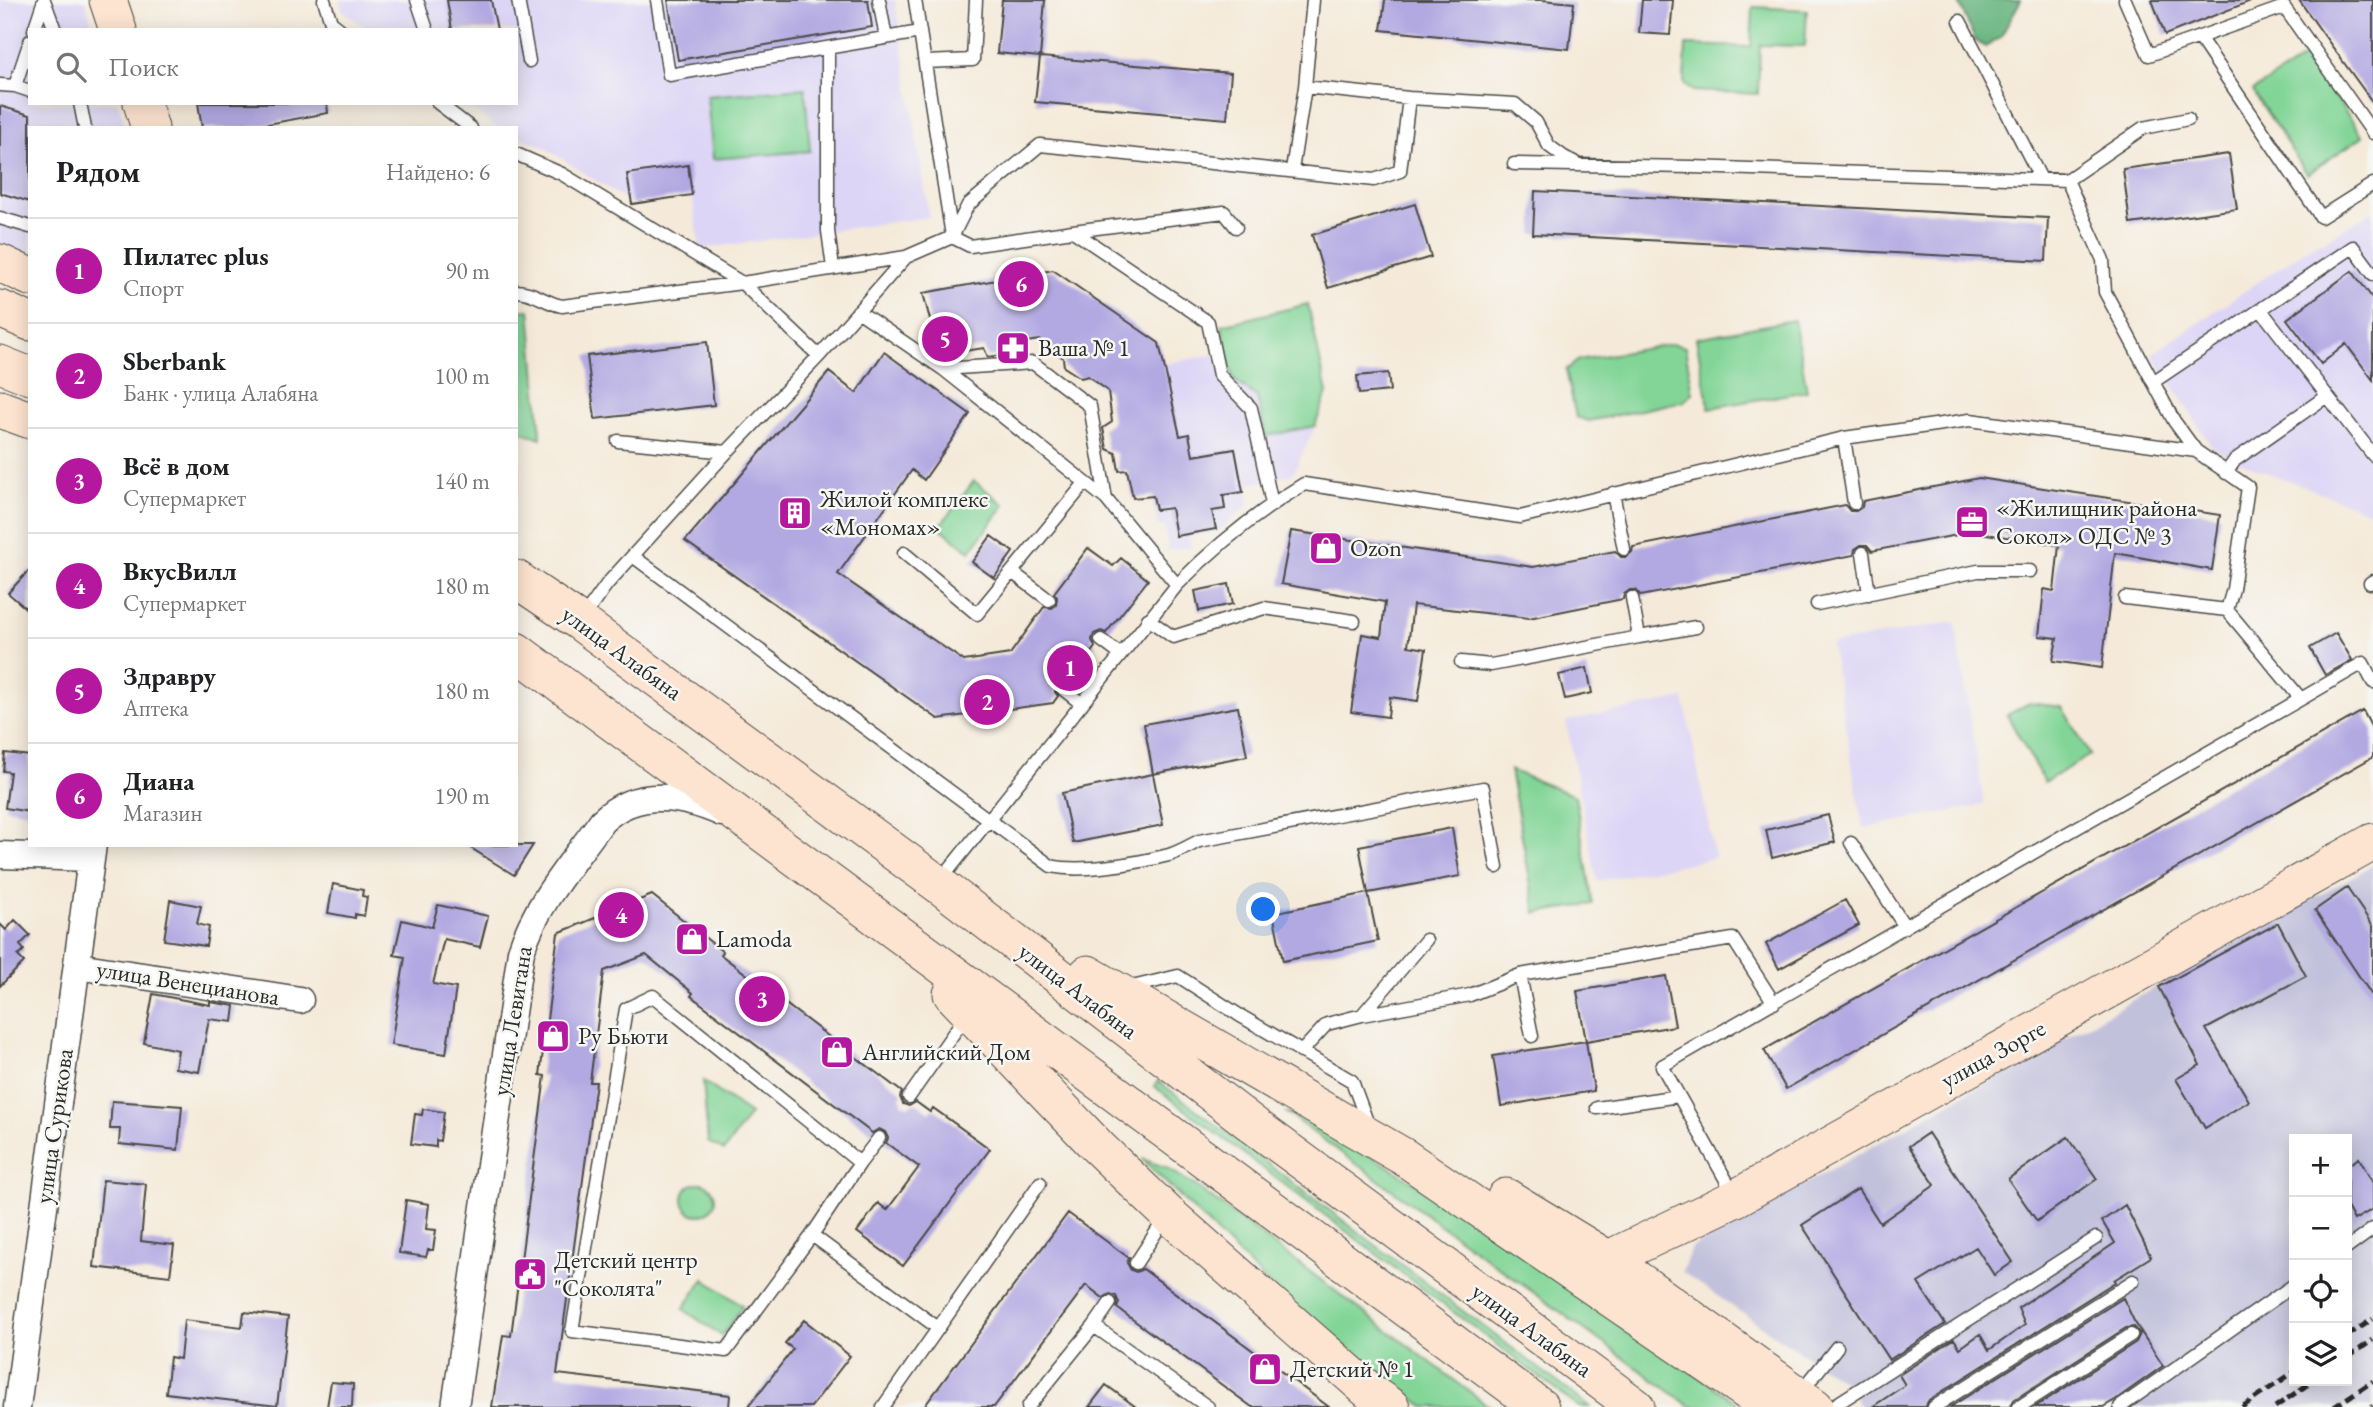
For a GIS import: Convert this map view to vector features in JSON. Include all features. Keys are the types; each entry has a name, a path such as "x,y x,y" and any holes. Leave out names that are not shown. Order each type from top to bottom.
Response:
{"main road":[{"path":"108,0 117,28"},
{"path":"143,105 149,126"},
{"path":"0,263 28,276"},
{"path":"0,309 28,321"},
{"path":"0,364 28,375"},
{"path":"0,409 28,419"},
{"path":"0,437 28,432"},
{"name":"улица Алабяна","path":"518,580 580,622 938,884 1256,1127 1636,1407"},
{"path":"518,652 1540,1407"},
{"name":"улица Зорге","path":"1614,1262 1619,1254 1736,1198 2373,842"},
{"path":"938,884 1404,1157 1804,1404"},
{"path":"894,931 1099,1148 1168,1214 1378,1403"},
{"path":"1404,1157 1500,1194 1614,1262 1804,1404"}],"street":[{"name":"улица Левитана","path":"455,1407 521,951 527,931 602,821 626,803 645,797 682,800 708,807 755,828"},
{"path":"0,855 92,851"},
{"name":"улица Сурикова","path":"17,1407 92,851"},
{"name":"улица Венецианова","path":"77,966 300,1000"}],"lane":[{"path":"35,28 44,0"},
{"path":"44,0 54,28"},
{"path":"324,0 331,22 338,28"},
{"path":"417,0 426,28"},
{"path":"518,0 529,61"},
{"path":"657,0 669,75 920,32"},
{"path":"879,0 886,38"},
{"path":"915,0 952,236"},
{"path":"925,62 973,60 976,0"},
{"path":"1292,170 1306,88 1313,0"},
{"path":"2125,0 2149,55 2284,7 2373,133"},
{"path":"1960,21 2041,179"},
{"path":"2199,37 2322,217 2373,184"},
{"path":"15,86 28,47"},
{"path":"828,48 828,231 833,268"},
{"path":"0,85 28,90"},
{"path":"1306,88 1409,98 1516,104 1536,122 1549,146 1564,157 1581,164"},
{"path":"518,291 533,294 554,305 562,306 905,257 952,236 968,205 1040,145 1374,180 1401,172 1409,98"},
{"path":"77,105 84,126"},
{"path":"441,105 468,126"},
{"path":"1514,164 2067,180 2143,128 2188,119"},
{"path":"518,154 562,174 742,282 819,356"},
{"path":"2067,180 2103,260 2105,292 2174,421 2196,451 2248,487 2233,589 2227,610"},
{"path":"952,236 970,246 1224,212 1236,227"},
{"path":"0,218 28,226"},
{"path":"1073,231 1208,322 1219,375 1251,408 1272,503"},
{"path":"2153,382 2353,247 2373,274"},
{"path":"580,622 607,584 819,356 905,257"},
{"path":"2261,310 2373,455"},
{"path":"858,311 943,369 1106,499 1177,585"},
{"path":"943,369 1033,363 1090,407 1106,499"},
{"path":"2226,474 2235,460 2328,396"},
{"path":"938,884 987,819 1177,585 1212,550 1272,503 1304,484 1520,517 1844,439 1970,420 2196,451"},
{"path":"1844,439 1854,503"},
{"path":"618,441 727,452"},
{"path":"904,553 977,614 1085,483"},
{"path":"1612,493 1624,549"},
{"path":"1863,553 1869,594"},
{"path":"634,557 1051,866 1069,870 1089,869 1170,855 1199,842 1483,788 1497,867"},
{"path":"1817,604 1978,571 2030,571"},
{"path":"1012,572 1049,600"},
{"path":"1632,598 1639,637"},
{"path":"2125,598 2227,610 2301,699"},
{"path":"1148,619 1173,637 1264,608 1354,621"},
{"path":"1461,662 1492,665 1696,627"},
{"path":"1101,640 1121,655"},
{"path":"1736,1198 1662,1066 2362,663 2373,682"},
{"path":"1063,689 1082,704"},
{"path":"1851,843 1905,927"},
{"path":"1362,1015 1426,940"},
{"path":"1301,1052 1327,1024 1470,995 1520,975 1733,940 1774,1003"},
{"path":"1520,975 1532,1036"},
{"path":"1117,991 1178,976 1352,1081 1372,1138"},
{"path":"860,1163 653,996 626,1009 572,1331 726,1351 812,1235 879,1138"},
{"path":"909,1097 968,1012"},
{"path":"1597,1108 1679,1096"},
{"path":"883,1407 1041,1183"},
{"path":"1136,1264 1168,1214"},
{"path":"2352,1244 2373,1229"},
{"path":"812,1235 938,1328"},
{"path":"1804,1404 2096,1238"},
{"path":"1934,1407 2133,1281"},
{"path":"2120,1407 2289,1289"},
{"path":"1028,1407 1110,1303"},
{"path":"1094,1326 1208,1407"},
{"path":"2019,1407 2131,1335"},
{"path":"1804,1404 1838,1347"}],"shaded area":[{"path":"0,0 85,0 93,28 28,28 28,105 119,105 125,126 28,126 28,264 0,252"},
{"path":"339,0 895,0 929,217 700,249 692,196 632,204 544,147 518,136 518,126 495,126 468,105 518,105 518,28 365,28 342,10"},
{"path":"2373,211 2373,513 2235,460 2212,447 2152,354 2317,242 2323,242"},
{"path":"1308,304 1327,393 1293,474 1248,485 1249,505 1218,532 1189,537 1191,547 1168,550 1165,526 1158,526 1153,496 1180,493 1180,436 1165,364 1226,352 1222,325"},
{"path":"1955,622 1984,805 1863,828 1831,644"},
{"path":"1684,698 1715,858 1597,881 1566,721"},
{"path":"2373,865 2373,1407 1860,1407 1847,1384 1682,1272 1691,1248"}],"green space":[{"path":"1958,0 2021,0 2000,38 1985,47 1975,40"},
{"path":"1753,7 1807,10 1805,46 1760,45 1758,94 1693,91 1684,83 1686,45 1751,47"},
{"path":"2306,56 2363,136 2307,174 2253,91"},
{"path":"805,88 810,151 713,159 707,96"},
{"path":"1308,304 1327,393 1315,426 1266,436 1257,397 1234,380 1222,325"},
{"path":"530,310 541,438 518,431 518,311"},
{"path":"1794,320 1807,391 1709,408 1696,338"},
{"path":"1673,344 1685,347 1693,393 1684,401 1589,421 1576,417 1566,370 1579,360"},
{"path":"974,481 1005,505 970,551 939,527"},
{"path":"2029,703 2062,707 2090,755 2044,782 2007,715"},
{"path":"1510,770 1575,796 1593,904 1536,913"},
{"path":"703,1081 750,1114 724,1151 708,1142"},
{"path":"1158,1081 1590,1407 1579,1407 1154,1086"},
{"path":"1285,1112 1311,1118 1490,1230 1743,1407 1691,1407"},
{"path":"1142,1159 1167,1168 1197,1187 1490,1407 1425,1407 1285,1300"},
{"path":"699,1183 710,1188 715,1199 710,1210 699,1215 688,1210 683,1199 688,1188"},
{"path":"704,1279 743,1306 722,1336 683,1309"}],"building":[{"path":"447,0 491,0 497,28 452,28"},
{"path":"668,0 868,0 872,27 678,60"},
{"path":"1002,0 1045,0 1040,57 997,53"},
{"path":"1385,0 1542,0 1574,3 1569,49 1381,30"},
{"path":"1642,0 1673,0 1670,35 1639,33"},
{"path":"2152,0 2250,0 2251,1 2165,35"},
{"path":"2299,0 2373,0 2373,103 2326,38"},
{"path":"1040,57 1231,73 1227,119 1035,102"},
{"path":"198,105 327,105 328,113 257,126 202,126"},
{"path":"0,106 30,115 30,126 28,201 0,193"},
{"path":"2229,154 2237,209 2130,224 2123,169"},
{"path":"688,165 692,195 632,204 627,174"},
{"path":"1535,191 2048,218 2046,261 1533,234"},
{"path":"1415,204 1431,257 1328,288 1312,235"},
{"path":"1053,270 1159,343 1180,436 1189,434 1193,456 1235,449 1243,492 1223,495 1225,509 1212,511 1216,529 1176,536 1171,508 1156,510 1153,496 1133,498 1127,470 1119,471 1116,453 1107,449 1103,428 1112,422 1108,391 1088,376 1081,378 1064,367 1063,358 1040,340 1019,343 1017,353 988,357 984,348 945,354 935,339 923,293"},
{"path":"2352,271 2373,299 2373,380 2346,344 2321,364 2287,319"},
{"path":"707,342 714,405 595,419 587,356"},
{"name":"Жилой комплекс «Мономах»","path":"884,352 970,414 924,480 912,470 838,574 964,661 1010,654 1044,607 1052,608 1056,605 1057,597 1054,593 1088,548 1113,566 1121,558 1148,580 1106,633 1101,631 1094,634 1092,640 1095,647 1069,682 1060,681 1056,684 1055,692 1058,696 1053,703 938,719 685,541 829,372 856,393"},
{"path":"1388,373 1390,391 1359,394 1357,376"},
{"path":"1979,478 2220,515 2212,570 2115,553 2102,668 2053,661 2057,638 2039,636 2044,589 2054,591 2059,545 1973,532 1872,551 1867,545 1861,545 1855,549 1854,555 1641,596 1636,590 1630,590 1624,594 1623,599 1529,618 1413,605 1408,646 1426,649 1418,701 1390,697 1388,717 1351,712 1362,634 1381,637 1385,602 1281,584 1291,531 1533,567 1615,551 1621,557 1626,557 1633,547 1845,505 1850,511 1856,511 1862,507 1863,501"},
{"path":"991,536 1013,552 994,578 972,562"},
{"path":"28,571 28,610 8,593"},
{"path":"1229,584 1233,604 1199,611 1195,591"},
{"path":"2336,633 2352,660 2325,675 2310,648"},
{"path":"1587,668 1592,693 1565,699 1559,675"},
{"path":"1238,707 1247,756 1153,774 1144,724"},
{"path":"2363,711 2373,730 2373,757 1786,1089 1764,1050"},
{"path":"5,753 28,756 28,812 5,808 10,772 3,771"},
{"path":"1153,774 1163,825 1073,843 1062,793"},
{"path":"1828,815 1835,842 1772,858 1766,830"},
{"path":"1452,828 1460,876 1368,893 1359,846"},
{"path":"533,845 514,875 469,847"},
{"path":"333,884 363,890 362,896 367,897 364,916 355,914 355,918 328,913"},
{"path":"2347,888 2373,926 2373,997 2315,910"},
{"path":"1368,893 1378,941 1283,961 1273,913"},
{"path":"652,895 723,952 721,955 902,1092 900,1097 903,1104 909,1106 916,1102 930,1112 933,1108 990,1149 903,1266 857,1232 878,1203 887,1210 919,1167 886,1143 888,1138 885,1132 879,1129 872,1133 691,996 693,993 646,955 604,971 590,1082 596,1082 557,1374 730,1395 729,1407 492,1407 503,1335 511,1336 545,1076 540,1075 558,933"},
{"path":"170,900 201,906 197,924 209,927 206,946 164,940"},
{"path":"1845,900 1859,925 1779,969 1766,944"},
{"path":"438,905 488,916 480,947 444,939 433,984 456,988 446,1054 391,1045 405,957 394,955 402,920 432,927"},
{"path":"15,920 30,935 20,945 24,950 18,956 24,962 0,986 0,924 6,930"},
{"path":"2278,923 2306,976 2206,1029 2249,1101 2205,1128 2176,1079 2200,1065 2159,987"},
{"path":"1666,976 1675,1026 1586,1041 1577,991"},
{"path":"153,994 210,1005 210,1002 235,1006 233,1022 209,1019 199,1072 175,1068 178,1050 144,1043"},
{"path":"1586,1041 1594,1091 1501,1106 1493,1056"},
{"path":"112,1101 182,1106 178,1150 119,1144 120,1129 110,1129"},
{"path":"423,1109 444,1112 440,1141 436,1140 436,1147 411,1144 415,1114 422,1115"},
{"path":"1928,1133 2013,1262 1994,1275 1976,1247 1918,1283 1945,1324 1889,1360 1802,1225 1858,1189 1880,1223 1935,1185 1909,1146"},
{"path":"2068,1137 2097,1179 2037,1221 2008,1179"},
{"path":"2359,1158 2373,1183 2373,1209 2354,1220 2352,1216 2352,1163"},
{"path":"103,1180 146,1184 141,1241 174,1245 170,1276 94,1267"},
{"path":"406,1200 429,1204 426,1229 436,1230 433,1250 428,1250 426,1257 399,1253"},
{"path":"2125,1205 2151,1257 1929,1400 1925,1407 1872,1407 1905,1385 1899,1375 1954,1339 1960,1348 1980,1334 1989,1350 2025,1325 2018,1308 2115,1243 2102,1221"},
{"path":"1068,1213 1129,1258 1127,1263 1131,1270 1136,1272 1143,1269 1329,1407 1252,1407 1117,1308 1119,1303 1116,1296 1110,1294 1103,1298 1086,1285 994,1407 924,1407"},
{"path":"2123,1298 2134,1321 2163,1366 2115,1400 2103,1407 2035,1407 2136,1342 2140,1334 2134,1327 2126,1328 2014,1400 2010,1407 1950,1407"},
{"path":"244,1312 288,1317 277,1406 166,1393 170,1357 180,1359 184,1320 242,1327"},
{"path":"804,1320 850,1356 811,1407 748,1407 793,1349 785,1343"},
{"path":"331,1382 353,1384 352,1407 327,1407"},
{"path":"1106,1385 1136,1407 1089,1407"}],"railway":[{"path":"2352,1333 2373,1319"},
{"path":"2352,1355 2373,1340"},
{"path":"2242,1407 2289,1375"},
{"path":"2334,1407 2373,1381"},
{"path":"2275,1407 2306,1386"}],"place":[{"name":"Диана","path":"1021,284"},
{"name":"Здравру","path":"945,339"},
{"name":"Ваша № 1","path":"1013,348"},
{"name":"Жилой комплекс «Мономах»","path":"795,513"},
{"name":"«Жилищник района Сокол» ОДС № 3","path":"1972,522"},
{"name":"Ozon","path":"1326,548"},
{"name":"Пилатес plus","path":"1070,668"},
{"name":"Sberbank","path":"987,702"},
{"name":"ВкусВилл","path":"621,915"},
{"name":"Lamoda","path":"692,939"},
{"name":"Всё в дом","path":"762,999"},
{"name":"Ру Бьюти","path":"553,1036"},
{"name":"Английский Дом","path":"837,1052"},
{"name":"Детский центр \"Соколята\"","path":"530,1274"},
{"name":"Детский № 1","path":"1265,1369"}]}
